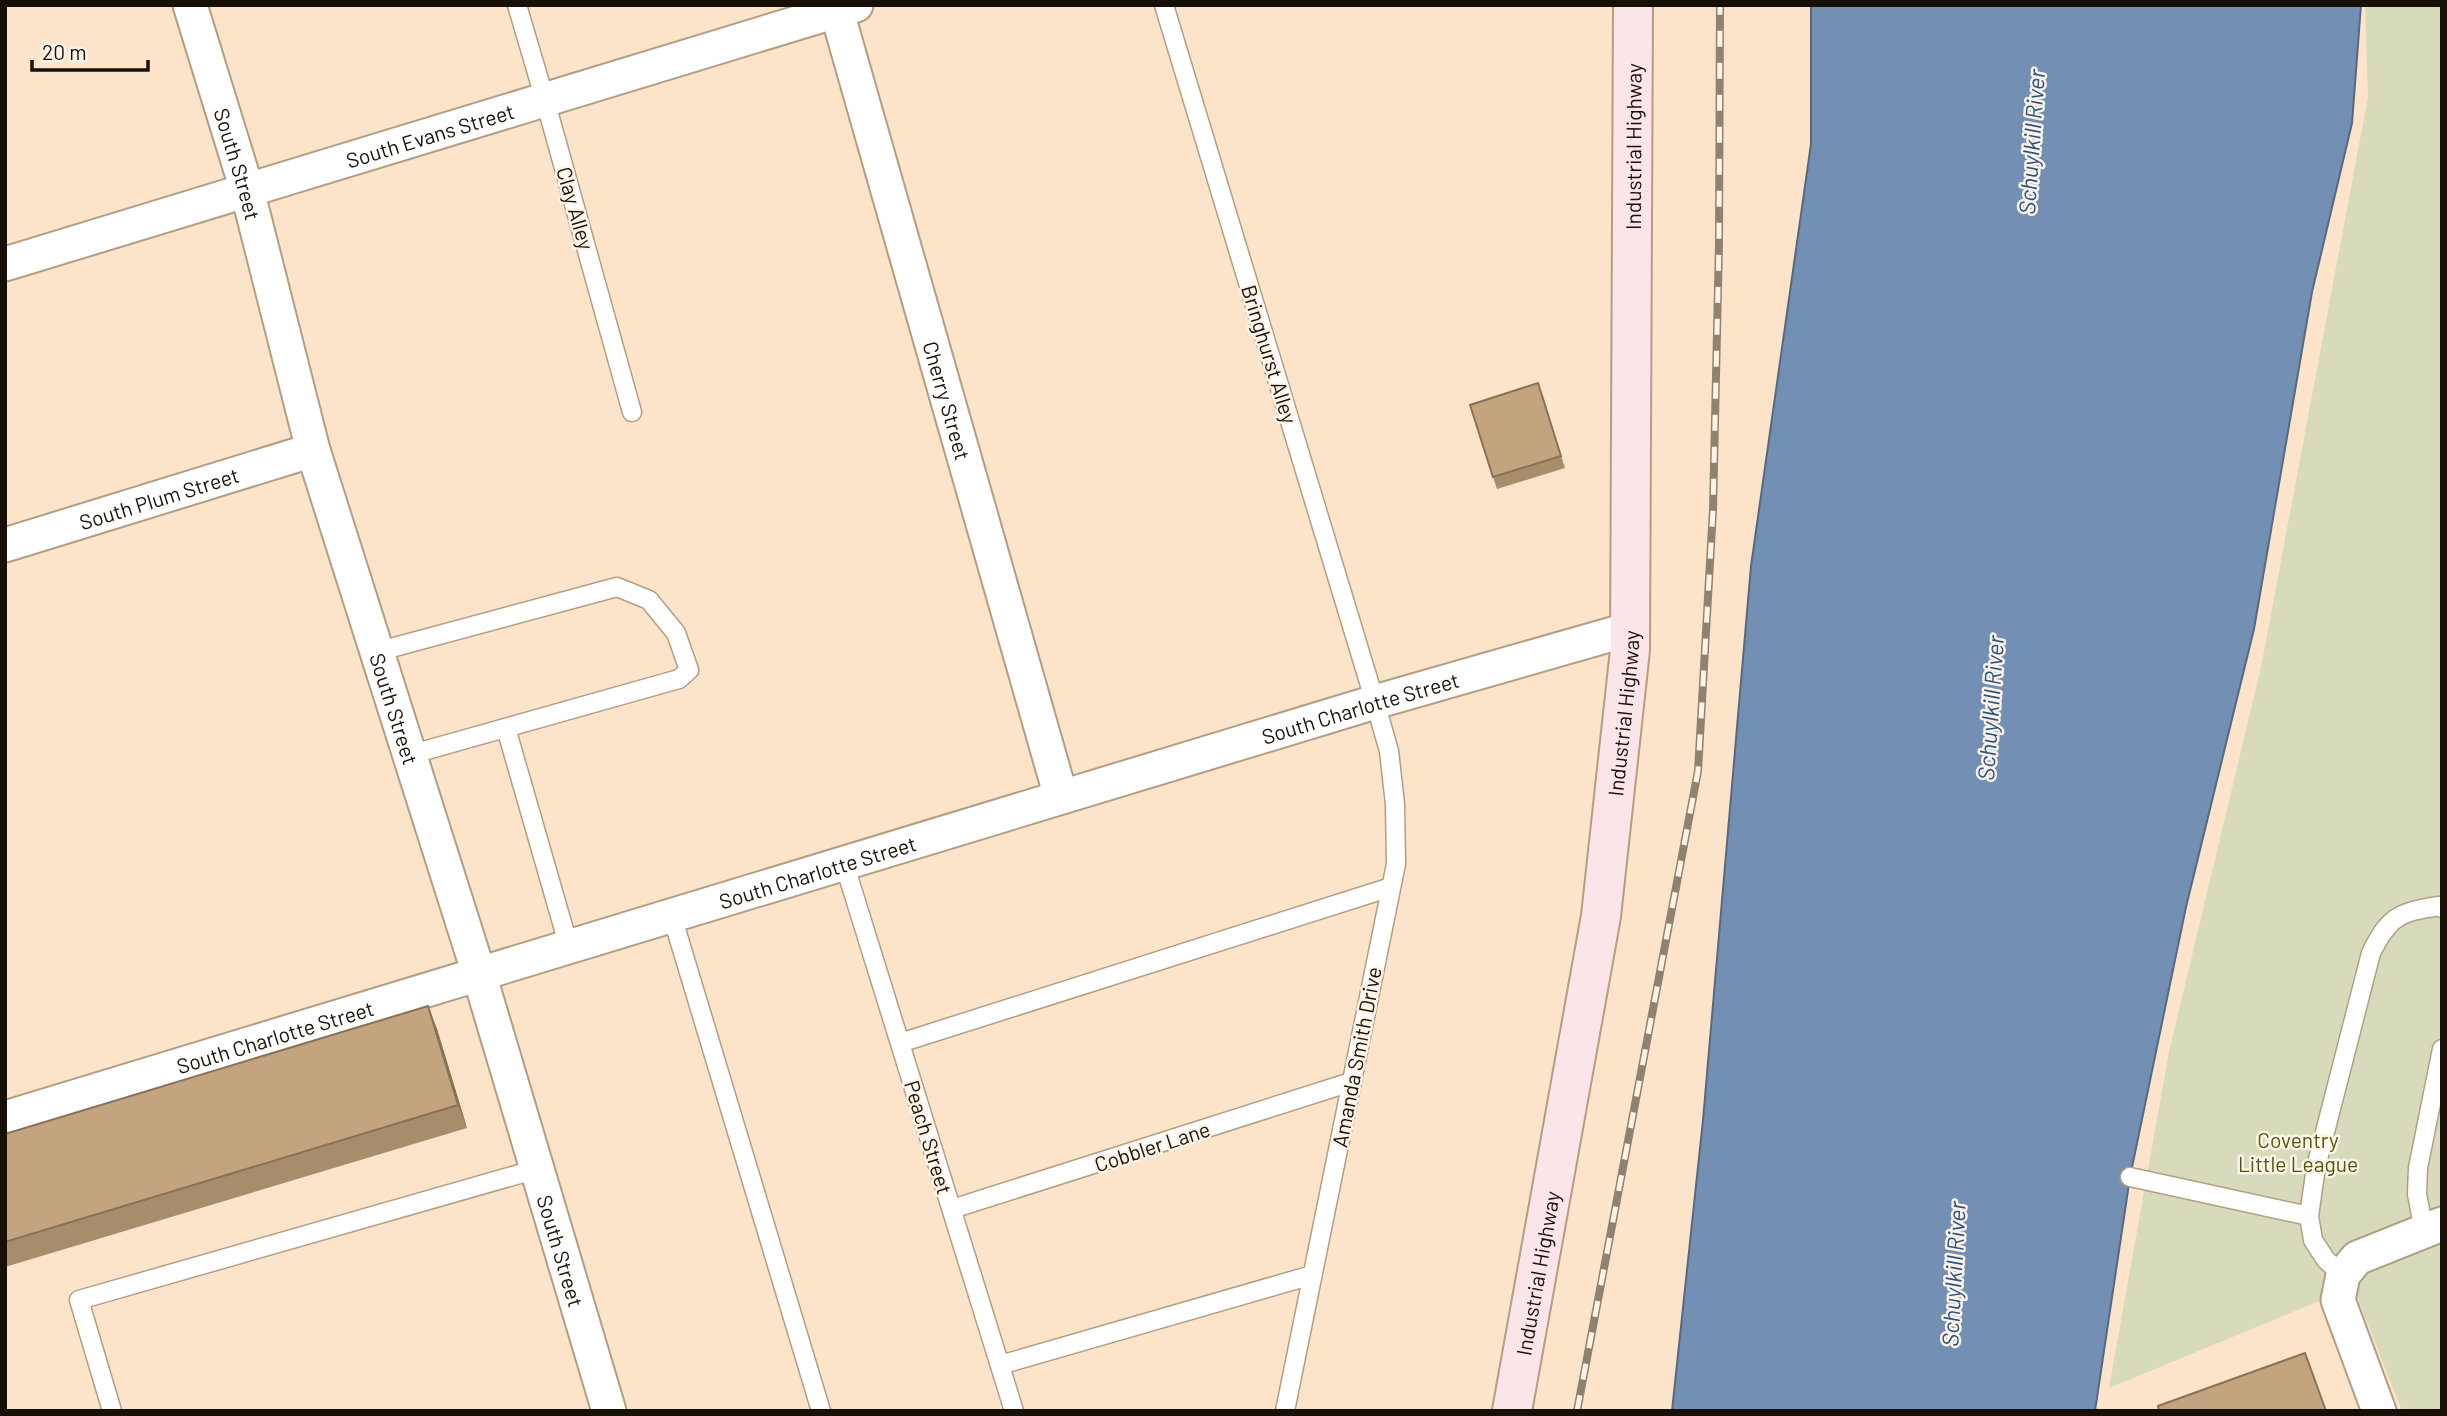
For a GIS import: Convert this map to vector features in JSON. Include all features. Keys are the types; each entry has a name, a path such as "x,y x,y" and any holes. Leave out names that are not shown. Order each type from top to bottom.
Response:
{"street":[{"name":"South Street","path":"190,5 247,190 313,450 479,974 609,1411"},
{"name":"Industrial Highway","path":"1512,1411 1601,916 1630,650 1633,5"},
{"name":"South Evans Street","path":"5,264 843,7"},
{"name":"Cherry Street","path":"843,7 1061,797"},
{"name":"South Plum Street","path":"5,545 313,450"},
{"name":"South Charlotte Street","path":"5,1118 1375,702 1630,629"},
{"path":"2379,1411 2338,1300 2343,1275 2357,1258 2433,1227"}],"lane":[{"name":"Clay Alley","path":"517,5 632,412"},
{"name":"Bringhurst Alley","path":"1164,5 1375,702"},
{"path":"376,652 617,587 649,600 676,633 689,670 680,679 409,755"},
{"name":"Amanda Smith Drive","path":"1285,1411 1395,864 1395,804 1389,751 1375,702"},
{"path":"506,728 569,947"},
{"name":"Peach Street","path":"844,863 1014,1411"},
{"path":"900,1044 1391,887"},
{"path":"2343,1275 2326,1260 2313,1240 2309,1216 2316,1167 2371,953 2383,929 2407,911 2439,906 2442,908"},
{"path":"672,916 821,1411"},
{"path":"2433,1227 2417,1194 2418,1168 2442,1049"},
{"name":"Cobbler Lane","path":"952,1209 1352,1082"},
{"path":"112,1411 79,1300 537,1169"},
{"path":"2130,1177 2309,1216"},
{"path":"1000,1365 1312,1275"}],"green space":[{"name":"Coventry Little League","path":"2365,5 2442,5 2442,1411 2402,1411 2353,1287 2109,1388 2169,1052 2261,667 2368,97"}],"water":[{"name":"Schuylkill River","path":"1811,5 2361,5 2352,123 2312,292 2254,629 2186,907 2130,1177 2095,1411 1672,1411 1703,1120 1751,566 1811,144"}],"building":[{"path":"1538,383 1561,456 1493,477 1470,405"},
{"path":"428,1006 458,1105 5,1242 5,1134"},
{"path":"2305,1353 2326,1411 2159,1411 2158,1406"}],"railway":[{"path":"1577,1411 1698,771 1713,510 1719,243 1720,5"}]}
